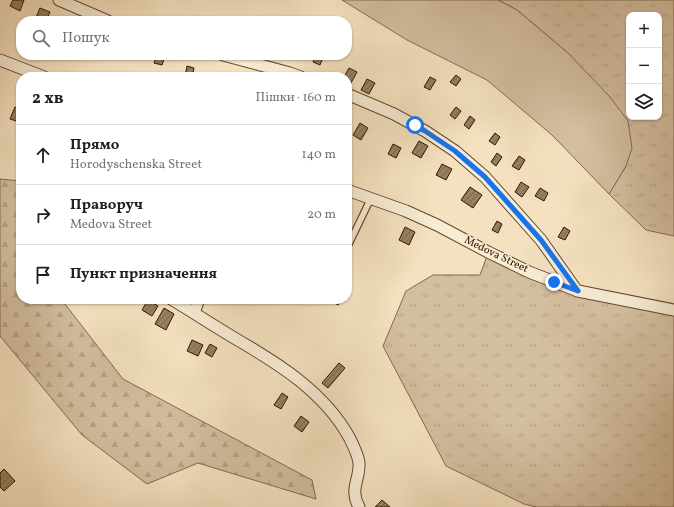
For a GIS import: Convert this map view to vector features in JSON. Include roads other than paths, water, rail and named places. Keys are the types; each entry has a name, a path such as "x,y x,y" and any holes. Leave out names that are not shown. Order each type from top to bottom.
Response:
{"street":[{"path":"59,0 96,16"},
{"path":"0,60 31,72"},
{"path":"242,60 286,72"},
{"path":"352,96 394,114 425,131 455,151 485,177 541,240 578,291"},
{"name":"Medova Street","path":"352,192 406,211 437,225 529,272 578,291 674,310"},
{"path":"179,304 264,355 311,390 338,421 349,438 356,453 359,463 354,492 360,507"},
{"path":"194,313 197,304"}],"lane":[{"path":"352,238 371,198"}]}
